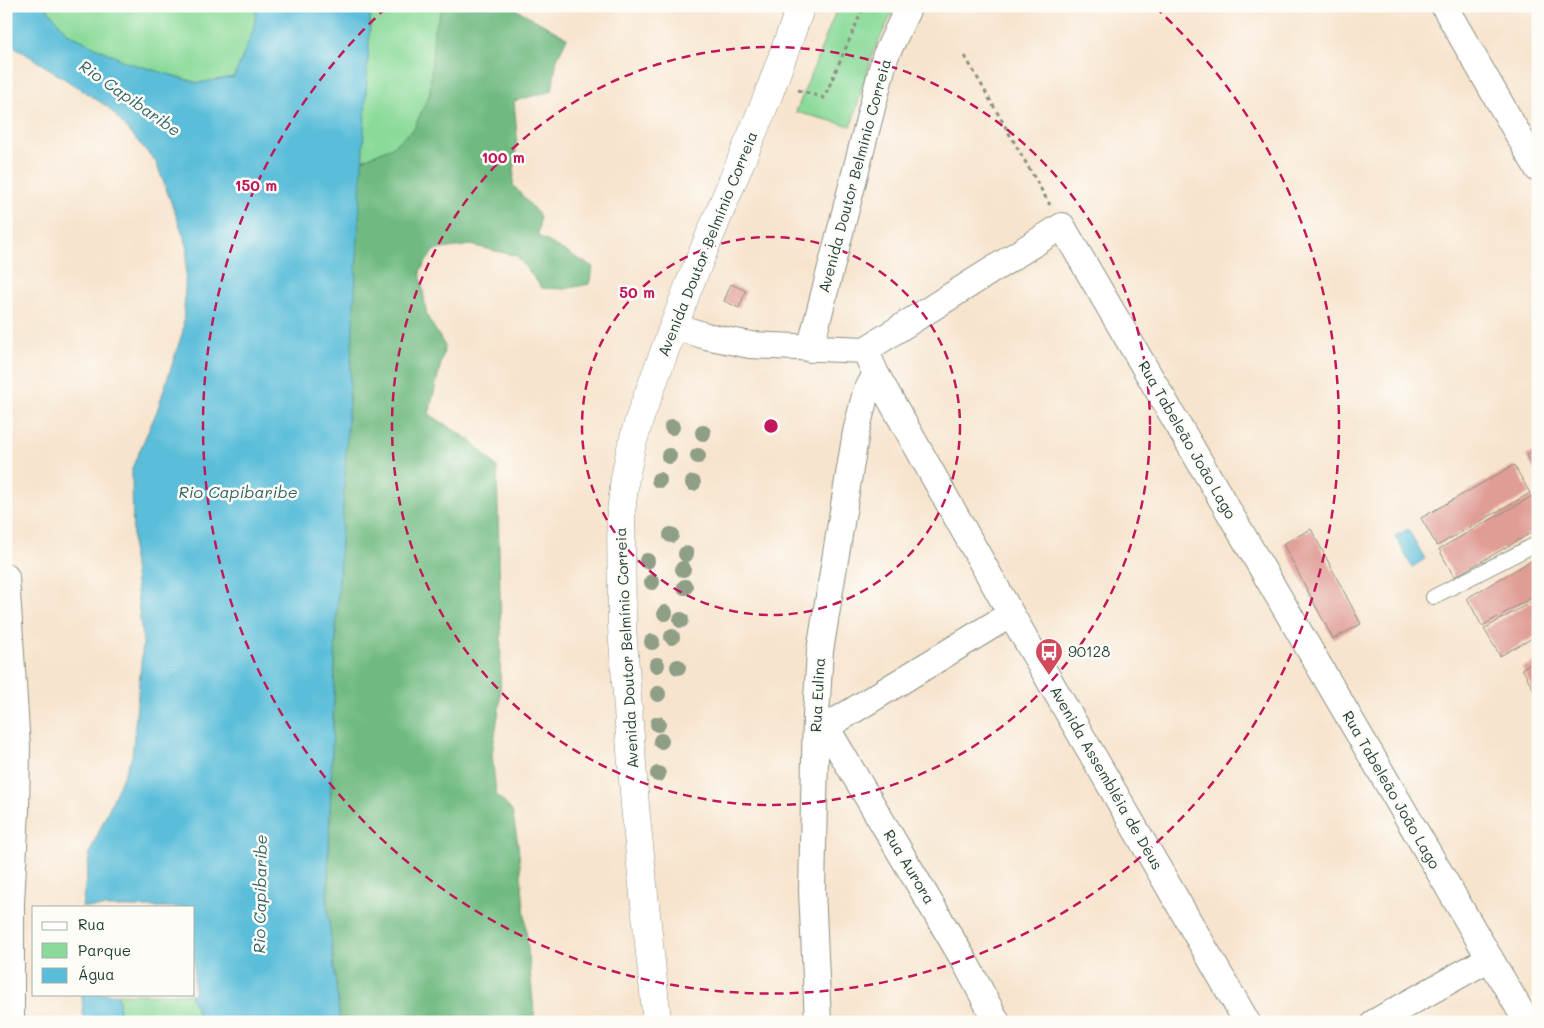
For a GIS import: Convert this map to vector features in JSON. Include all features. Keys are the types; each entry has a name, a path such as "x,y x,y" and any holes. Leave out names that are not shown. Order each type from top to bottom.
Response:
{"main road":[{"name":"Avenida Doutor Belmínio Correia","path":"657,1022 634,806 622,628 621,513 631,448 640,417 688,288 773,83 801,6"}],"street":[{"name":"Avenida Doutor Belminio Correia","path":"810,348 885,57 909,6"},
{"path":"1444,6 1538,169"},
{"path":"674,326 706,336 740,343 865,350 1062,226"},
{"name":"Rua Tabeleão João Lago","path":"1062,226 1527,1022"},
{"name":"Avenida Assembléia de Deus","path":"865,350 876,374 1011,614 1247,1022"},
{"name":"Rua Eulina","path":"818,1022 812,890 821,721 820,652 856,432 866,392 876,374"},
{"path":"6,577 16,747 16,810 11,902 11,1022"},
{"path":"821,721 1011,614"},
{"name":"Rua Aurora","path":"821,721 965,962 997,1022"},
{"path":"1375,1022 1490,958"}],"lane":[{"path":"1433,597 1538,543"}],"path":[{"path":"773,83 824,98 864,6"},
{"path":"965,56 1062,226"}],"green space":[{"path":"45,6 257,6 254,31 234,77 198,83 126,62 67,33"},
{"path":"371,6 443,6 434,30 430,93 414,129 392,147 362,160"},
{"path":"443,6 518,6 516,9 567,38 557,59 552,91 514,101 517,135 513,185 540,216 538,236 593,267 589,284 565,289 542,288 517,256 471,245 434,250 420,271 427,316 445,346 429,414 471,441 497,467 501,634 500,703 492,754 496,794 512,811 518,844 535,1022 340,1022 327,903 336,631 362,160 392,147 414,129 430,93 434,30"},
{"path":"838,6 896,6 873,52 851,126 796,112"},
{"path":"118,996 191,996 201,1022 123,1022 120,1015"}],"water":[{"name":"Rio Capibaribe","path":"6,6 45,6 67,33 126,62 198,83 234,77 253,31 257,6 371,6 336,631 327,903 340,1022 201,1022 191,996 195,996 195,906 82,906 90,852 132,756 143,643 133,558 132,468 157,411 183,331 187,245 156,162 108,107 6,41"},
{"path":"1408,529 1425,559 1412,567 1395,536"},
{"path":"82,996 118,996 120,1015 123,1022 86,1022 83,1016"}],"building":[{"path":"731,284 746,291 739,308 724,301"},
{"path":"1538,449 1538,477 1526,456"},
{"path":"1514,465 1530,493 1437,546 1421,518"},
{"path":"1532,496 1538,507 1538,529 1454,577 1439,549"},
{"path":"1311,529 1361,624 1333,639 1283,544"},
{"path":"1538,557 1538,594 1482,626 1467,598"},
{"path":"1538,598 1538,635 1500,656 1484,629"},
{"path":"1538,660 1538,698 1522,668"}],"place":[{"name":"90128","path":"1049,676"}]}
